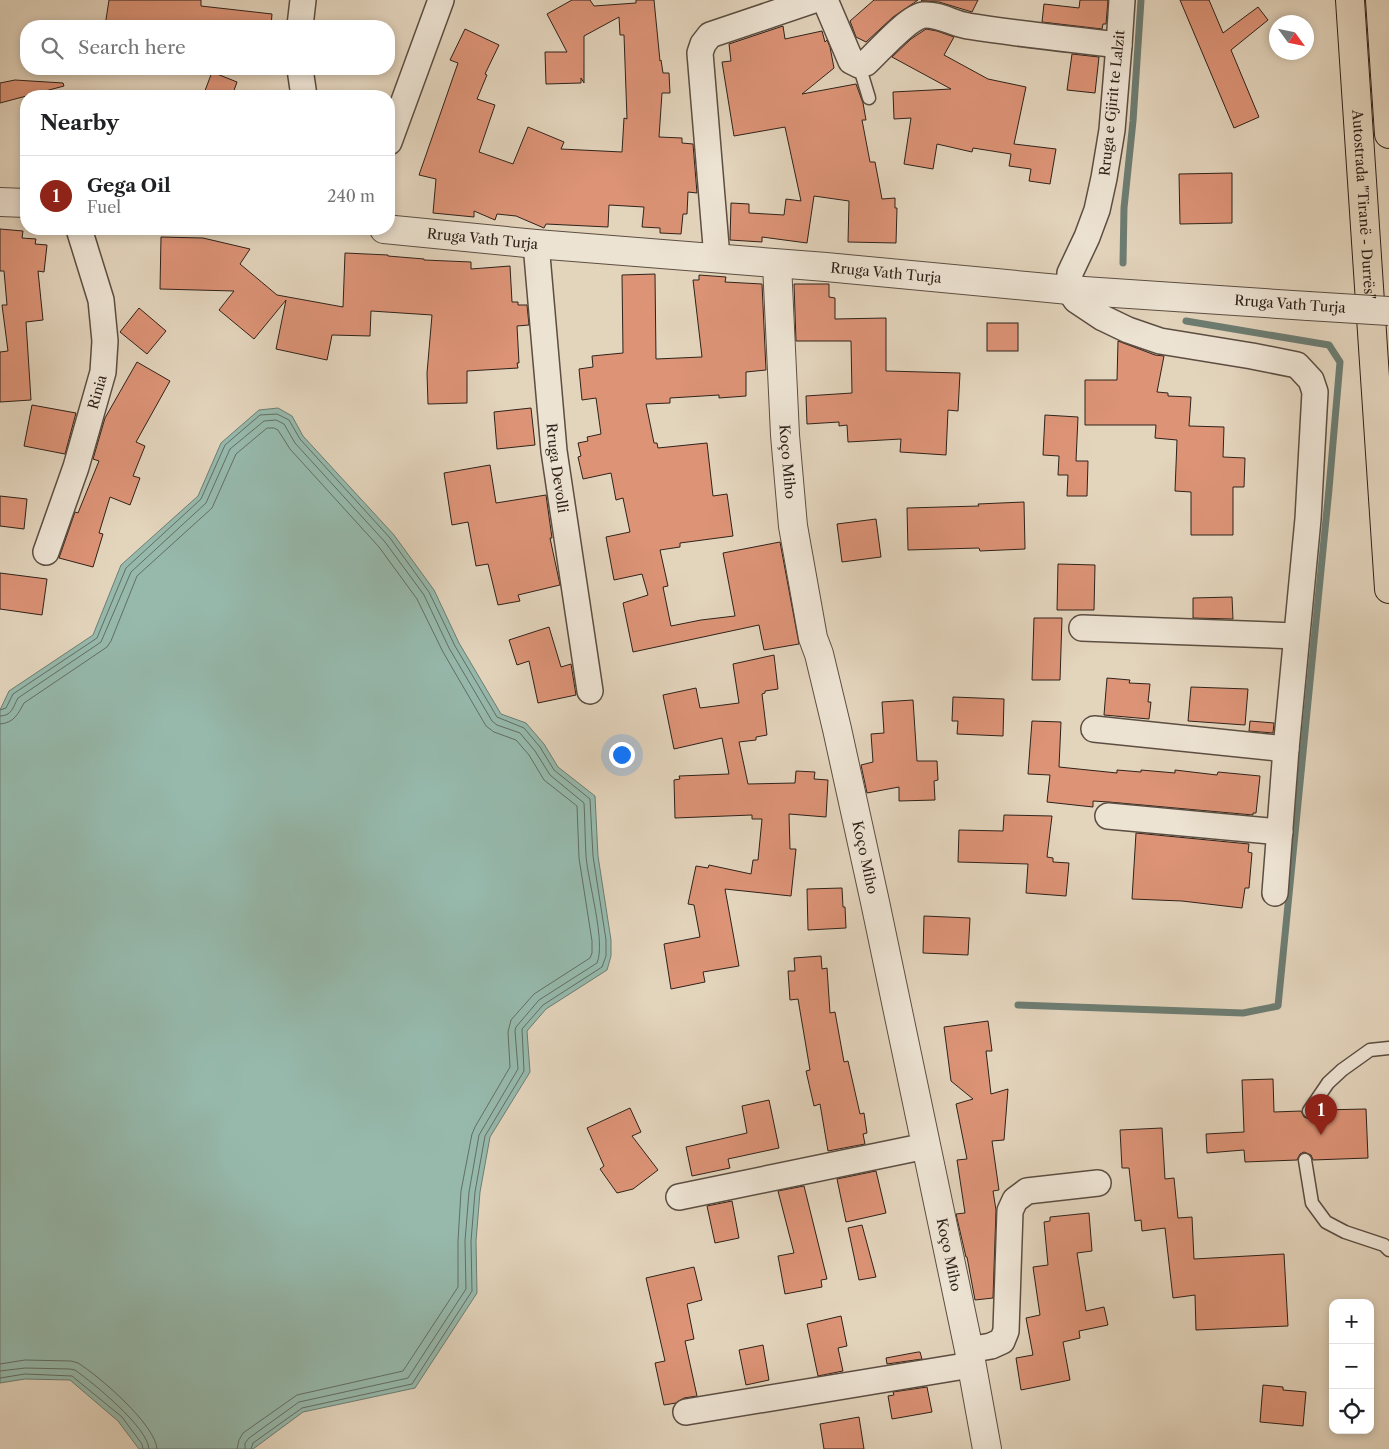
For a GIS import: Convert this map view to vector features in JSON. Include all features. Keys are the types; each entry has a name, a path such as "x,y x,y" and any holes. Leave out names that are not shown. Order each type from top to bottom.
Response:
{"highway":[{"name":"Autostrada \"Tiranë - Durrës\"","path":"1350,0 1389,589"},
{"path":"1380,0 1389,134"}],"street":[{"path":"301,20 303,0"},
{"path":"395,125 440,0"},
{"path":"717,258 700,53 703,44 710,36 814,0"},
{"path":"825,0 851,61 859,65 866,63 905,25 923,15 942,17 964,26 1119,45"},
{"name":"Rruga e Gjirit te Lalzit","path":"1069,290 1070,273 1097,210 1104,178 1112,130 1122,0"},
{"path":"301,75 303,90"},
{"path":"0,202 20,203"},
{"name":"Rruga Vath Turja","path":"395,230 1069,290 1389,311"},
{"name":"Rinia","path":"46,552 76,467 103,372 105,341 101,300 81,235"},
{"name":"Rruga Devolli","path":"536,244 554,451 590,691"},
{"name":"Koço Miho","path":"777,264 785,435 793,526 813,638 856,815 988,1449"},
{"path":"1069,290 1076,300 1103,318 1128,330 1160,340 1297,365 1311,380 1315,392 1308,509 1275,893"},
{"path":"1082,628 1296,636"},
{"path":"1094,729 1286,750"},
{"path":"1108,816 1280,832"},
{"path":"679,1198 926,1146"},
{"path":"686,1412 970,1358 1002,1341 1006,1330 1010,1211 1015,1200 1027,1191 1098,1183"}],"lane":[{"path":"859,65 869,98"},
{"path":"1309,1110 1328,1083 1342,1070 1370,1050 1389,1048"},
{"path":"1305,1160 1312,1203 1326,1222 1345,1232 1384,1245 1389,1250"}],"water":[{"path":"278,408 292,416 303,436 394,535 434,590 459,643 501,714 526,723 544,744 558,767 595,796 598,856 611,940 611,956 607,970 546,1009 527,1031 530,1072 490,1137 480,1192 476,1241 477,1293 415,1388 303,1412 253,1449 139,1449 118,1421 70,1380 25,1379 0,1383 0,710 9,691 93,635 121,565 198,496 221,443 259,410"}],"building":[{"path":"109,0 201,0 201,6 272,14 272,20 106,20"},
{"path":"572,0 590,0 594,6 636,3 636,0 654,0 660,61 663,73 669,73 670,93 662,93 659,137 682,138 682,143 693,144 697,193 688,192 687,214 683,214 681,234 660,233 660,228 642,227 644,207 609,205 608,227 546,224 544,228 516,216 497,214 495,220 474,211 474,217 433,213 436,179 419,175 458,63 450,60 465,29 499,45 485,74 487,75 477,99 495,105 479,152 513,164 528,127 564,142 561,149 622,152 624,118 627,119 624,35 620,35 619,17 584,36 584,83 581,78 581,83 546,84 545,52 567,52 547,14"},
{"path":"874,0 918,0 893,17 866,42 856,37 850,21"},
{"path":"922,0 978,0 972,12 939,2"},
{"path":"1080,0 1108,0 1106,24 1103,24 1102,29 1042,22 1044,4 1079,8"},
{"path":"1180,0 1209,0 1223,33 1258,7 1268,20 1231,50 1259,117 1234,128"},
{"path":"783,26 785,39 822,31 825,42 827,40 830,47 834,68 802,94 856,84 863,103 866,120 862,120 870,162 875,162 882,199 895,198 895,208 897,208 896,243 848,242 849,201 814,196 807,243 762,237 762,242 730,240 731,203 749,204 749,213 784,215 786,199 801,201 785,127 734,136 722,62 731,61 729,44"},
{"path":"926,29 954,37 944,55 988,79 1026,87 1014,144 1056,149 1050,184 1029,181 1031,169 1009,166 1011,154 973,148 972,152 937,144 933,169 904,164 911,118 894,119 893,92 951,89 892,57 911,39"},
{"path":"1072,54 1099,57 1095,93 1067,90"},
{"path":"211,75 220,75 237,82 234,90 205,90"},
{"path":"15,80 63,83 64,86 49,90 20,90 20,98 0,103 0,83"},
{"path":"1232,173 1232,223 1180,224 1179,174"},
{"path":"0,229 20,231 22,238 36,239 35,244 47,245 44,272 38,271 43,320 26,322 31,400 0,402 0,352 8,351 2,305 7,305 4,271 0,271"},
{"path":"161,237 203,238 250,249 240,264 277,295 343,307 345,253 471,262 471,269 510,266 512,302 518,302 518,305 527,305 529,325 517,326 518,368 467,371 467,403 428,404 427,373 432,315 371,311 370,336 332,335 327,360 276,349 286,300 254,339 219,310 234,291 160,289"},
{"path":"655,274 656,359 702,357 693,280 699,280 699,275 726,277 725,282 762,284 766,370 746,372 746,396 719,398 719,395 670,398 670,403 646,404 654,443 657,443 658,448 707,443 713,496 727,494 733,536 680,543 680,547 660,550 668,586 663,587 671,626 735,616 723,553 780,542 799,644 764,650 759,625 633,652 623,603 648,595 642,574 614,580 606,537 630,532 623,498 616,500 611,473 583,479 578,457 581,456 578,443 588,441 587,437 601,434 596,398 582,400 579,369 593,367 592,356 623,353 622,275"},
{"path":"794,284 829,284 829,297 835,298 835,319 886,318 886,371 960,373 958,411 948,410 946,455 900,452 901,439 848,442 847,425 839,426 839,422 807,424 806,396 852,393 851,341 796,341"},
{"path":"139,308 166,331 147,354 120,332"},
{"path":"987,323 1018,323 1018,351 987,351"},
{"path":"1118,341 1155,355 1164,356 1157,392 1168,393 1168,396 1191,397 1189,426 1224,427 1223,457 1245,458 1244,487 1233,487 1233,535 1191,535 1191,492 1175,491 1177,440 1155,438 1156,425 1085,425 1085,380 1117,380"},
{"path":"137,362 170,381 136,442 145,446 133,476 140,478 130,505 110,497 99,533 103,534 93,567 59,558 75,512 78,513 99,461 93,459 105,418"},
{"path":"32,405 76,413 65,454 24,446"},
{"path":"531,408 535,445 497,449 494,412"},
{"path":"1045,415 1078,417 1076,461 1088,461 1087,496 1067,496 1068,475 1058,475 1059,456 1043,455"},
{"path":"490,465 496,503 546,495 552,538 550,538 560,585 518,595 520,601 498,605 488,564 476,566 468,522 452,525 444,473"},
{"path":"0,496 27,499 24,529 0,526"},
{"path":"1024,502 1025,549 980,551 979,548 908,550 907,508 979,506 978,504"},
{"path":"876,519 881,557 842,562 837,524"},
{"path":"1058,564 1095,565 1094,610 1057,610"},
{"path":"0,573 47,579 42,615 0,609"},
{"path":"1232,597 1233,619 1193,618 1193,598"},
{"path":"1034,618 1062,618 1060,680 1032,680"},
{"path":"549,627 561,667 571,664 576,695 538,703 529,661 517,665 509,640"},
{"path":"774,655 778,689 765,691 762,694 767,735 756,737 756,740 739,742 748,784 795,783 796,771 815,772 814,779 828,780 826,817 789,814 790,849 796,849 791,896 725,889 739,966 703,972 705,982 671,989 664,944 700,937 694,905 688,904 696,866 708,868 709,865 751,874 753,860 758,860 762,819 752,819 752,815 675,818 674,780 680,779 679,776 729,774 722,738 674,749 663,695 696,688 700,708 739,703 733,664"},
{"path":"1107,678 1130,680 1129,683 1150,684 1148,702 1151,702 1149,719 1104,715"},
{"path":"1191,687 1248,689 1245,725 1188,721"},
{"path":"953,697 1004,699 1003,736 957,734 958,721 952,721"},
{"path":"913,700 917,761 937,761 938,780 934,781 935,800 899,801 899,787 867,793 861,765 873,762 871,734 884,733 882,702"},
{"path":"1032,721 1061,722 1059,767 1117,773 1117,770 1141,772 1141,770 1175,773 1175,770 1217,775 1218,772 1260,776 1256,813 1253,813 1253,815 1093,801 1093,807 1047,802 1050,775 1028,774"},
{"path":"1250,721 1274,723 1273,733 1249,731"},
{"path":"1004,815 1052,816 1047,857 1053,858 1053,862 1069,863 1066,896 1026,893 1028,864 958,862 959,830 1003,831"},
{"path":"1136,833 1249,844 1248,852 1252,853 1249,888 1245,888 1242,908 1182,901 1132,899"},
{"path":"842,888 846,928 808,930 807,889"},
{"path":"924,916 970,918 968,955 923,953"},
{"path":"821,956 822,969 827,968 830,1013 835,1012 844,1062 848,1061 860,1114 864,1113 867,1133 863,1134 865,1144 828,1151 820,1104 814,1106 806,1071 810,1070 798,999 790,1000 788,971 795,971 794,958"},
{"path":"988,1021 992,1051 986,1051 991,1094 1008,1089 1004,1140 992,1141 999,1190 993,1191 996,1210 993,1298 975,1300 956,1214 965,1213 957,1160 967,1159 956,1104 973,1099 951,1081 944,1027"},
{"path":"1273,1079 1274,1112 1301,1111 1304,1117 1309,1119 1313,1118 1319,1110 1366,1109 1368,1158 1313,1160 1311,1155 1304,1152 1300,1154 1297,1160 1245,1162 1244,1150 1207,1153 1206,1134 1244,1132 1242,1080"},
{"path":"769,1100 779,1148 728,1159 730,1168 692,1176 686,1147 747,1133 742,1106"},
{"path":"630,1108 641,1132 632,1136 658,1170 633,1189 617,1193 600,1169 604,1166 587,1128"},
{"path":"1162,1128 1165,1179 1174,1178 1178,1218 1192,1217 1194,1259 1284,1254 1288,1326 1196,1330 1195,1295 1173,1298 1165,1228 1142,1231 1141,1220 1135,1221 1129,1168 1122,1168 1120,1130"},
{"path":"876,1171 886,1213 846,1222 837,1179"},
{"path":"804,1186 827,1279 821,1280 822,1287 785,1294 778,1256 794,1253 778,1191"},
{"path":"732,1201 739,1238 715,1243 707,1206"},
{"path":"1089,1213 1092,1251 1077,1253 1086,1311 1104,1307 1108,1325 1079,1331 1080,1338 1063,1342 1070,1380 1021,1390 1016,1358 1033,1355 1026,1318 1040,1315 1033,1267 1048,1265 1044,1222 1050,1221 1050,1217"},
{"path":"862,1225 876,1277 859,1280 848,1228"},
{"path":"694,1267 702,1300 687,1304 694,1339 685,1341 697,1396 664,1405 655,1363 665,1361 646,1278"},
{"path":"841,1316 847,1346 838,1348 843,1371 818,1376 807,1324"},
{"path":"763,1345 769,1380 746,1385 739,1350"},
{"path":"920,1352 922,1359 887,1364 886,1358"},
{"path":"1263,1385 1283,1387 1283,1390 1306,1392 1303,1426 1260,1422"},
{"path":"927,1387 932,1412 892,1419 888,1396 894,1395 893,1392"},
{"path":"859,1417 864,1449 824,1449 820,1424"}],"waterway":[{"path":"1123,263 1124,208 1133,121 1141,0"},
{"path":"1018,1005 1243,1013 1278,1006 1340,362 1329,345 1186,321"}],"place":[{"name":"Gega Oil","path":"1321,1135"}]}
